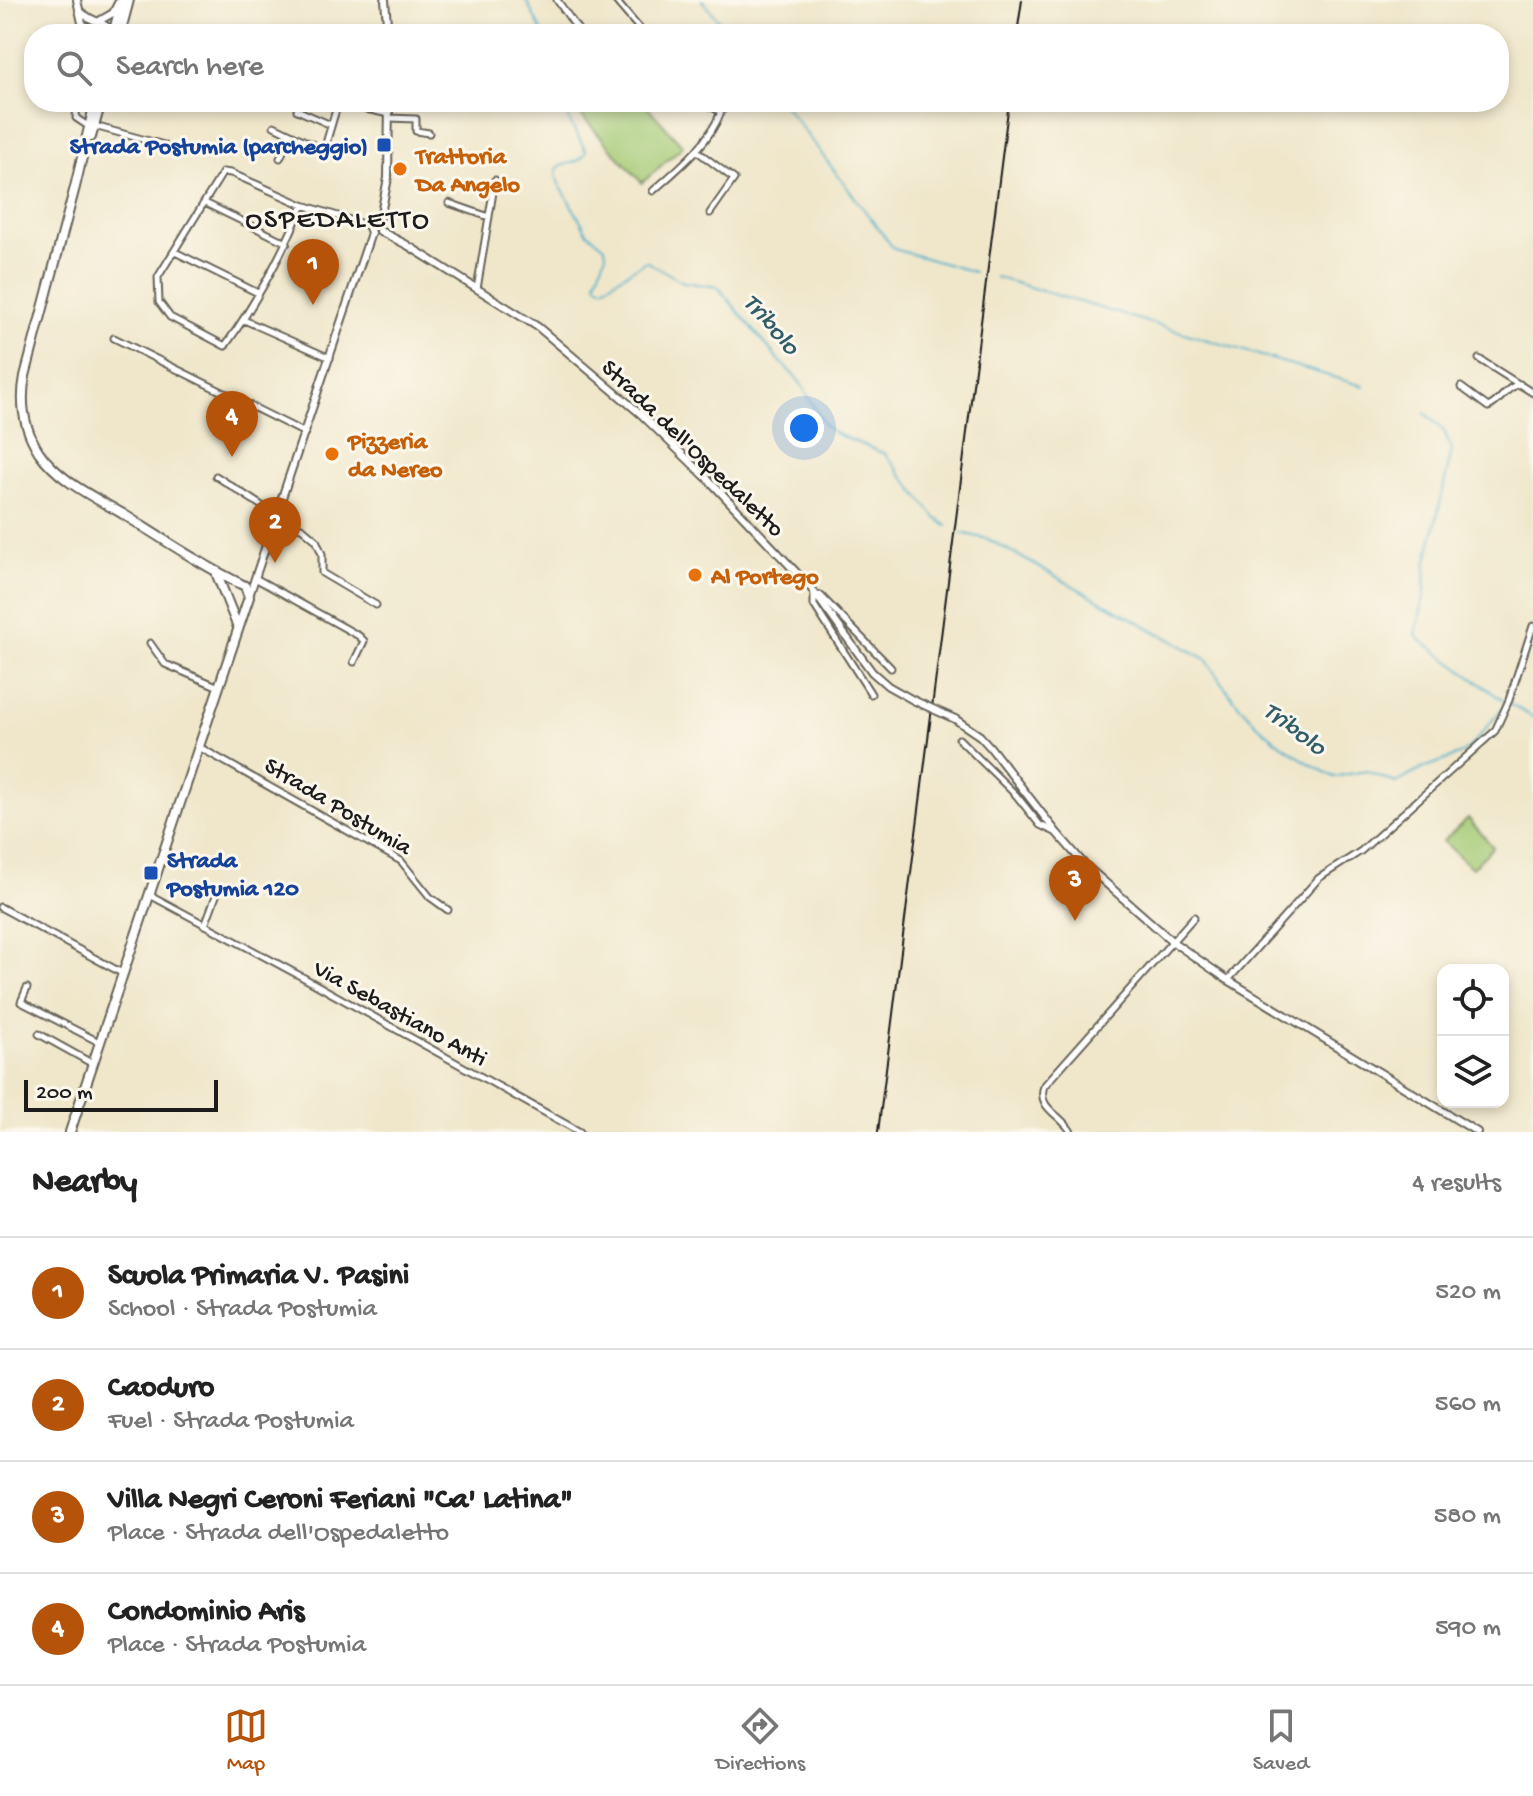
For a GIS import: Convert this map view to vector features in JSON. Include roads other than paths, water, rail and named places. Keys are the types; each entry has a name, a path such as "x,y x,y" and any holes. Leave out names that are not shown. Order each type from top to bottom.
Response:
{"main road":[{"path":"117,24 124,0"},
{"path":"70,1132 247,600 247,588 214,571 64,477 42,456 28,430 23,408 24,379 96,112"},
{"path":"214,571 238,630"},
{"path":"225,593 228,587 239,584"},
{"path":"229,604 238,607 247,600"}],"street":[{"path":"77,0 84,24"},
{"path":"92,24 113,13 124,0"},
{"path":"385,0 387,24"},
{"path":"557,0 574,24"},
{"path":"615,0 635,24"},
{"path":"79,10 86,17 103,24"},
{"path":"76,112 76,118 85,124"},
{"path":"302,112 331,125"},
{"path":"274,126 324,150 334,112"},
{"path":"374,112 416,119 416,131 429,133"},
{"path":"247,600 388,178 389,112"},
{"path":"653,191 697,151 721,112"},
{"path":"96,119 164,145"},
{"path":"280,158 291,134"},
{"path":"697,151 734,179 710,213"},
{"path":"303,205 287,243 244,320 225,346 170,317 159,302 158,277 225,171 331,216 373,227"},
{"path":"476,290 495,180"},
{"path":"204,203 287,243"},
{"path":"449,203 489,217"},
{"name":"Strada dell'Ospedaletto","path":"373,227 538,327 642,415 710,481 816,594 872,672 888,686 955,719 980,736 1057,833 1122,899 1173,942 1228,980 1477,1132"},
{"path":"175,252 258,293"},
{"path":"244,320 330,358"},
{"path":"114,338 305,433"},
{"path":"1479,359 1533,393"},
{"path":"1461,387 1488,407 1520,384"},
{"path":"216,476 277,516 303,529 316,540 322,554 322,573 376,605"},
{"path":"239,584 256,576"},
{"path":"256,576 359,636 364,646 354,662"},
{"name":"Strada dell'Ospedaletto","path":"816,594 891,668"},
{"name":"Strada dell'Ospedaletto","path":"816,594 814,605 871,694"},
{"path":"1228,980 1319,878 1361,851 1495,731 1509,700 1533,626"},
{"path":"150,643 165,664 220,687"},
{"name":"Strada dell'Ospedaletto","path":"959,739 1016,795 1040,825 1057,833"},
{"name":"Strada Postumia","path":"199,747 401,861 430,897 448,910"},
{"path":"205,925 217,893"},
{"name":"Via Sebastiano Anti","path":"150,895 580,1132"},
{"path":"0,907 124,974"},
{"path":"1071,1132 1044,1103 1041,1095 1044,1086 1194,917"},
{"path":"27,988 21,1002 100,1043"},
{"path":"39,1034 93,1064"}],"waterway":[{"name":"Tribolo","path":"526,0 538,24"},
{"path":"702,0 722,24"},
{"name":"Tribolo","path":"565,112 586,151 578,160 558,167 556,173 558,182 587,232 605,247 606,254 596,282 599,286 604,287 646,261 683,282 718,287 800,382 825,426 834,433 885,454 936,518 947,526"},
{"path":"790,112 894,249 974,272"},
{"path":"995,277 1363,386"},
{"path":"1425,413 1444,431 1452,450 1426,565 1425,592 1416,634 1505,702"},
{"name":"Tribolo","path":"961,533 988,539 1206,659 1232,697 1261,728 1294,754 1334,777 1366,771 1396,783 1459,755 1470,747 1507,703 1533,717"}],"railway":[{"path":"1018,24 1022,0"},
{"path":"878,1132 1008,112"}],"place":[{"name":"Strada Postumia (parcheggio)","path":"384,145"},
{"name":"Trattoria Da Angelo","path":"400,169"},
{"name":"Scuola Primaria V. Pasini","path":"313,305"},
{"name":"Pizzeria da Nereo","path":"332,454"},
{"name":"Condominio Aris","path":"232,457"},
{"name":"Caoduro","path":"275,563"},
{"name":"Al Portego","path":"695,575"},
{"name":"Strada Postumia 120","path":"151,873"},
{"name":"Villa Negri Ceroni Feriani \"Ca' Latina\"","path":"1075,921"}],"district":[{"name":"OSPEDALETTO","path":"338,217"}]}
